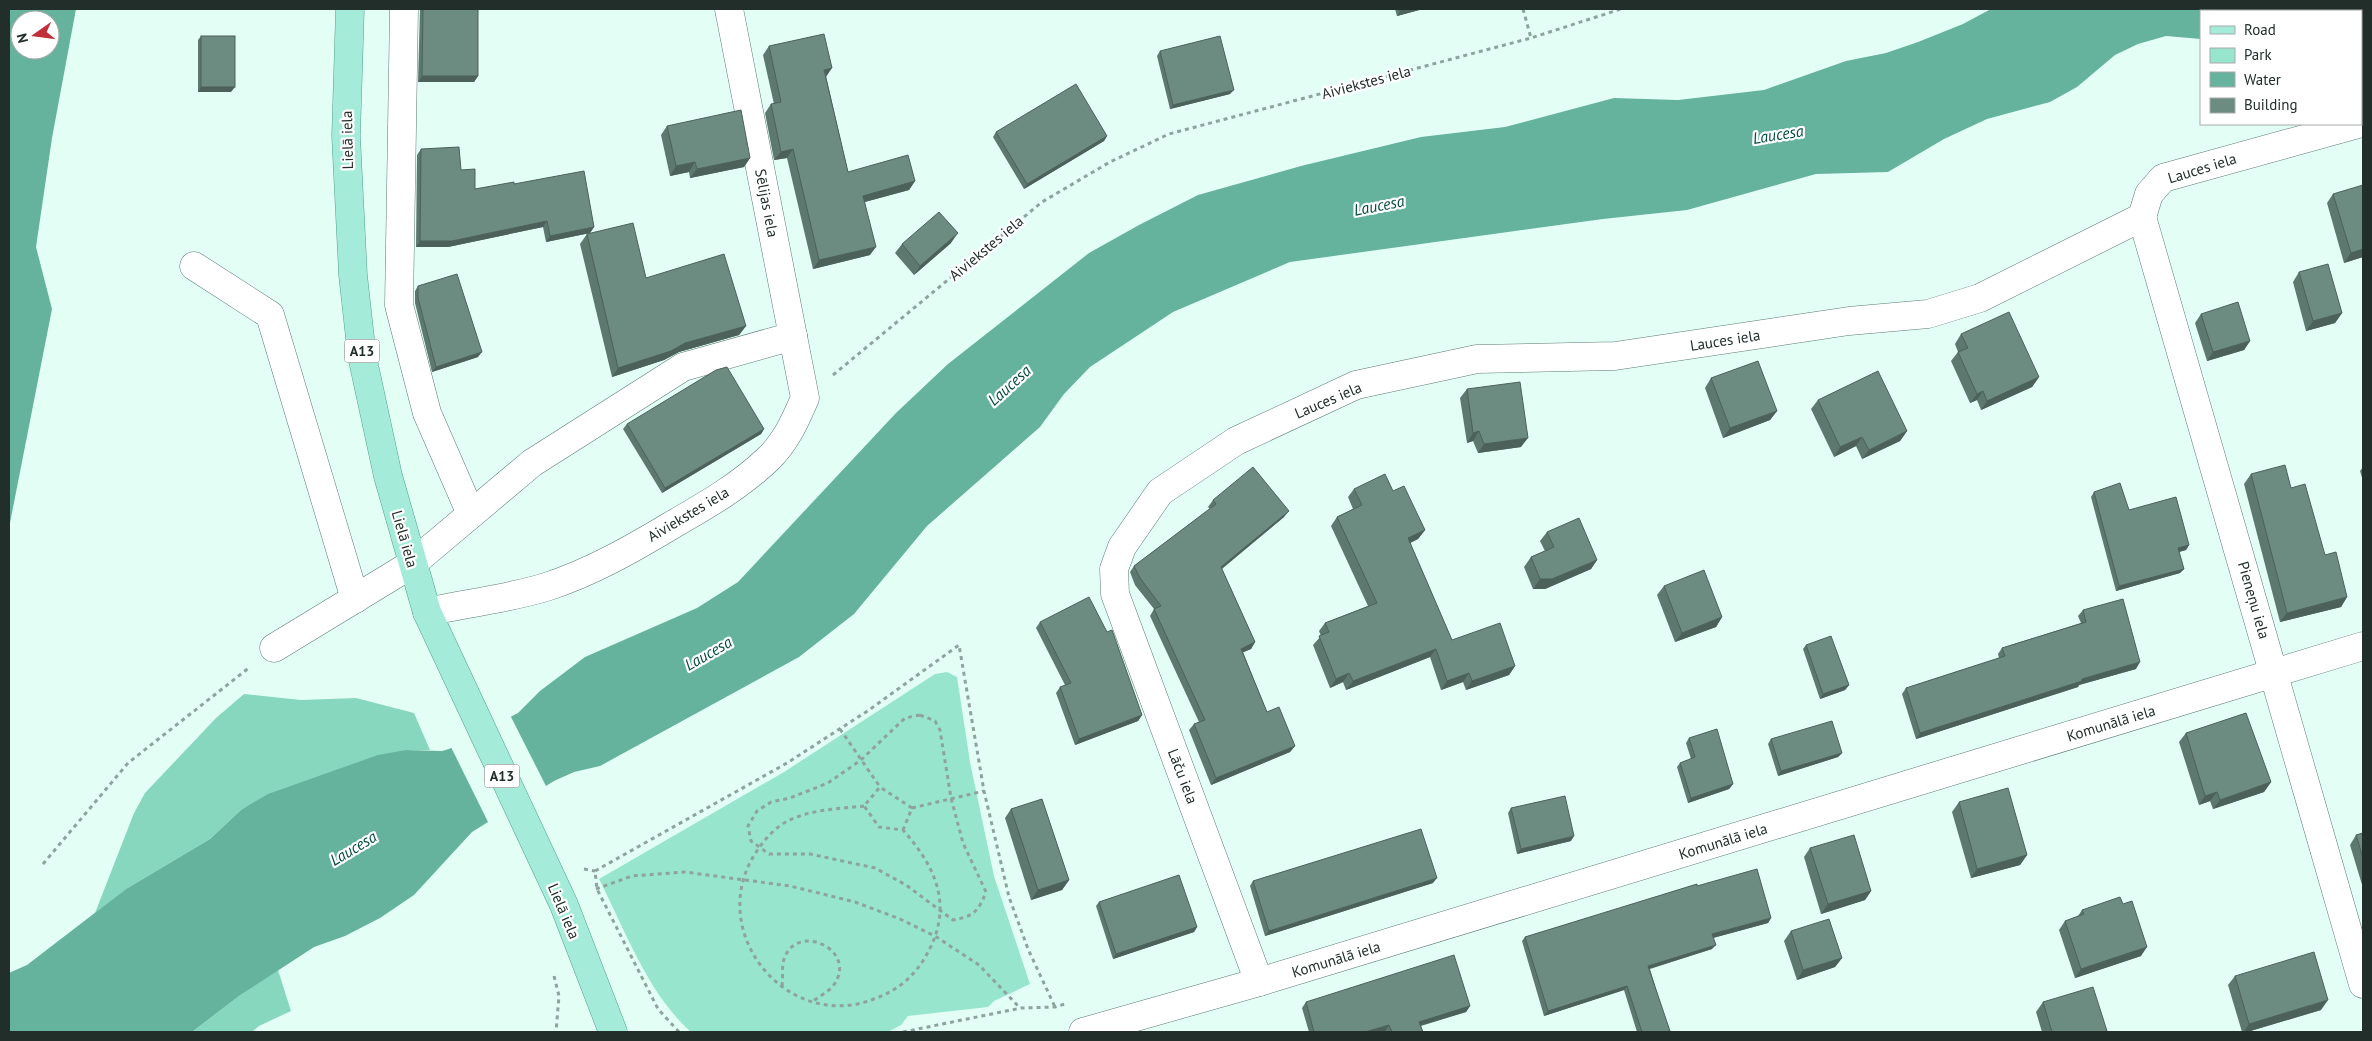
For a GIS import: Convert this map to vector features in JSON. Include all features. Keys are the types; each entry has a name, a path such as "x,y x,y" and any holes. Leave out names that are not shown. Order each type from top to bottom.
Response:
{"main road":[{"name":"Lielā iela","path":"350,9 346,136 352,275 362,356 388,476 427,612 564,905 613,1032"}],"street":[{"path":"404,9 399,305 427,413 471,514"},
{"name":"Sēlijas iela","path":"729,9 805,398"},
{"name":"Lauces iela","path":"1114,569 1122,547 1160,492 1236,441 1356,386 1477,359 1615,356 1849,321 1928,314 1980,298 2142,217 2149,194 2164,178 2354,125"},
{"name":"Pieneņu iela","path":"2142,217 2267,645 2273,674 2363,984"},
{"path":"194,266 270,315 355,599"},
{"path":"274,648 412,564 532,463 682,367 794,336"},
{"name":"Aiviekstes iela","path":"427,612 509,597 546,587 613,558 641,543 706,505 744,479 770,458 791,429 805,398"},
{"name":"Lāču iela","path":"1114,569 1115,594 1259,982"},
{"name":"Komunālā iela","path":"1095,1031 2363,646"}],"path":[{"path":"1523,9 1531,38"},
{"name":"Aiviekstes iela","path":"805,398 1042,202 1110,162 1169,134 1531,38 1621,9"},
{"path":"679,1032 658,1009 597,889 595,871 787,763 920,675 959,645 984,790 1009,897 1028,949 1055,1007"},
{"path":"43,864 128,763 274,648"},
{"path":"920,715 935,721 940,730 951,798 963,843 986,892 979,909 968,917 953,920 906,885 874,868 810,854 769,854 751,841 748,826 757,811 771,802 790,798 828,783 861,760 905,718 920,715"},
{"path":"840,729 880,787 912,808 984,790"},
{"path":"864,806 880,827 903,830 930,864 938,888 939,911 935,936 925,960 908,980 887,994 863,1004 839,1006 812,1002 782,986 752,956 743,932 739,906 743,881 752,858 766,838 785,822 805,814 864,806 880,787"},
{"path":"903,830 912,808"},
{"path":"597,889 632,876 684,872 790,886 855,902 900,919 935,936 979,965 1021,1008 903,1032"},
{"path":"782,986 783,963 786,954 800,942 819,942 828,946 838,961 839,970 832,987 812,1002"},
{"path":"553,970 559,996 556,1032"}],"green space":[{"path":"947,672 957,677 970,762 994,876 1030,984 994,1001 988,1007 908,1016 901,1025 888,1032 691,1032 676,1017 650,980 628,940 599,879 784,772 935,674"}],"shaded area":[{"path":"244,694 301,700 356,698 414,713 430,750 406,750 241,810 210,839 126,889 95,913 134,813 145,793 216,718"},
{"path":"278,970 291,1011 259,1026 252,1032 192,1032 239,996"}],"water":[{"path":"9,9 76,9 52,138 36,247 52,309 9,528"},
{"name":"Laucesa","path":"1991,9 2356,9 2200,10 2200,39 2166,36 2138,44 2115,55 2077,87 2050,102 1987,119 1944,139 1888,172 1816,174 1687,210 1603,219 1290,262 1173,312 1090,367 1064,394 1040,427 927,526 854,614 799,657 600,766 574,772 554,781 472,832 414,895 380,918 345,936 314,947 239,996 192,1032 9,1032 9,973 27,965 126,889 210,839 241,810 268,794 378,755 406,750 442,751 449,749 518,713 540,691 585,657 697,608 738,582 896,413 948,364 1089,253 1139,225 1198,195 1301,166 1421,137 1505,127 1614,98 1678,100 1764,90 1846,61 1886,53 1963,24"}],"pier":[{"path":"510,715 547,788 489,824 450,745"}],"building":[{"path":"423,9 478,9 478,76 422,76"},
{"path":"824,34 832,68 824,70 848,172 908,155 915,181 863,196 876,247 819,260 793,149 781,152 771,104 781,102 769,46"},
{"path":"201,36 235,36 235,87 201,87"},
{"path":"1220,36 1234,90 1173,105 1160,51"},
{"path":"1076,84 1107,136 1027,184 996,132"},
{"path":"741,110 750,158 697,169 695,162 676,166 667,126"},
{"path":"459,147 461,170 475,169 475,189 584,171 594,227 550,236 547,221 452,241 420,241 421,149"},
{"path":"2363,185 2363,249 2351,253 2333,194"},
{"path":"939,212 958,233 920,266 902,244"},
{"path":"633,223 646,278 724,254 746,326 685,343 671,351 618,368 587,234"},
{"path":"2328,264 2342,313 2313,321 2299,272"},
{"path":"457,274 482,352 436,367 418,298 418,286"},
{"path":"2238,302 2250,341 2213,352 2201,314"},
{"path":"2009,312 2039,377 1987,401 1983,391 1977,394 1958,352 1968,348 1961,334"},
{"path":"1758,361 1777,411 1730,428 1711,378"},
{"path":"727,367 764,429 665,488 627,424 716,370"},
{"path":"1878,371 1907,431 1869,450 1862,437 1840,447 1818,400"},
{"path":"1520,382 1528,438 1484,444 1479,431 1473,433 1467,389"},
{"path":"2285,465 2291,488 2305,484 2325,555 2336,552 2347,597 2287,613 2251,474"},
{"path":"1253,467 1289,511 1221,567 1255,642 1241,649 1267,712 1279,707 1295,746 1216,778 1194,724 1205,720 1154,609 1161,606 1140,578 1134,566 1216,504 1213,500"},
{"path":"1385,474 1393,491 1404,486 1425,530 1408,538 1452,640 1500,623 1515,666 1472,681 1469,673 1447,681 1436,649 1353,681 1349,673 1336,679 1319,636 1329,632 1325,623 1377,603 1337,517 1362,505 1354,489"},
{"path":"2120,483 2129,510 2176,497 2189,545 2178,548 2184,569 2119,586 2094,492"},
{"path":"1579,518 1597,560 1552,579 1540,579 1531,557 1554,547 1547,532"},
{"path":"1704,570 1722,617 1682,633 1664,586"},
{"path":"1089,597 1107,632 1112,630 1142,715 1079,739 1060,687 1071,683 1040,622"},
{"path":"2123,599 2140,662 2082,679 2082,681 1920,733 1906,688 2005,656 2002,648 2086,622 2083,610"},
{"path":"1831,636 1849,685 1823,694 1806,645"},
{"path":"2246,713 2271,782 2220,800 2217,792 2205,796 2186,733"},
{"path":"1832,721 1842,753 1781,771 1771,739"},
{"path":"1717,729 1733,784 1691,798 1680,763 1695,757 1689,738"},
{"path":"2008,788 2027,855 1977,869 1959,802"},
{"path":"1565,796 1574,836 1521,849 1511,808"},
{"path":"1042,799 1069,880 1038,890 1011,809"},
{"path":"1421,829 1437,878 1269,931 1253,881"},
{"path":"2363,833 2363,858 2356,835"},
{"path":"1854,835 1871,891 1828,904 1810,848"},
{"path":"1757,869 1771,918 1712,934 1716,945 1648,966 1670,1031 1642,1032 1627,986 1548,1011 1525,937 1697,884 1697,886"},
{"path":"1179,875 1197,927 1116,954 1099,902"},
{"path":"2120,897 2123,904 2132,901 2147,947 2081,969 2065,921 2084,914 2082,910"},
{"path":"1829,919 1842,958 1803,970 1791,931"},
{"path":"2314,952 2328,1000 2249,1024 2235,976"},
{"path":"1454,955 1470,1006 1419,1022 1423,1032 1392,1032 1389,1025 1365,1032 1314,1032 1306,1002"},
{"path":"2093,987 2107,1031 2052,1032 2043,1002"}]}
